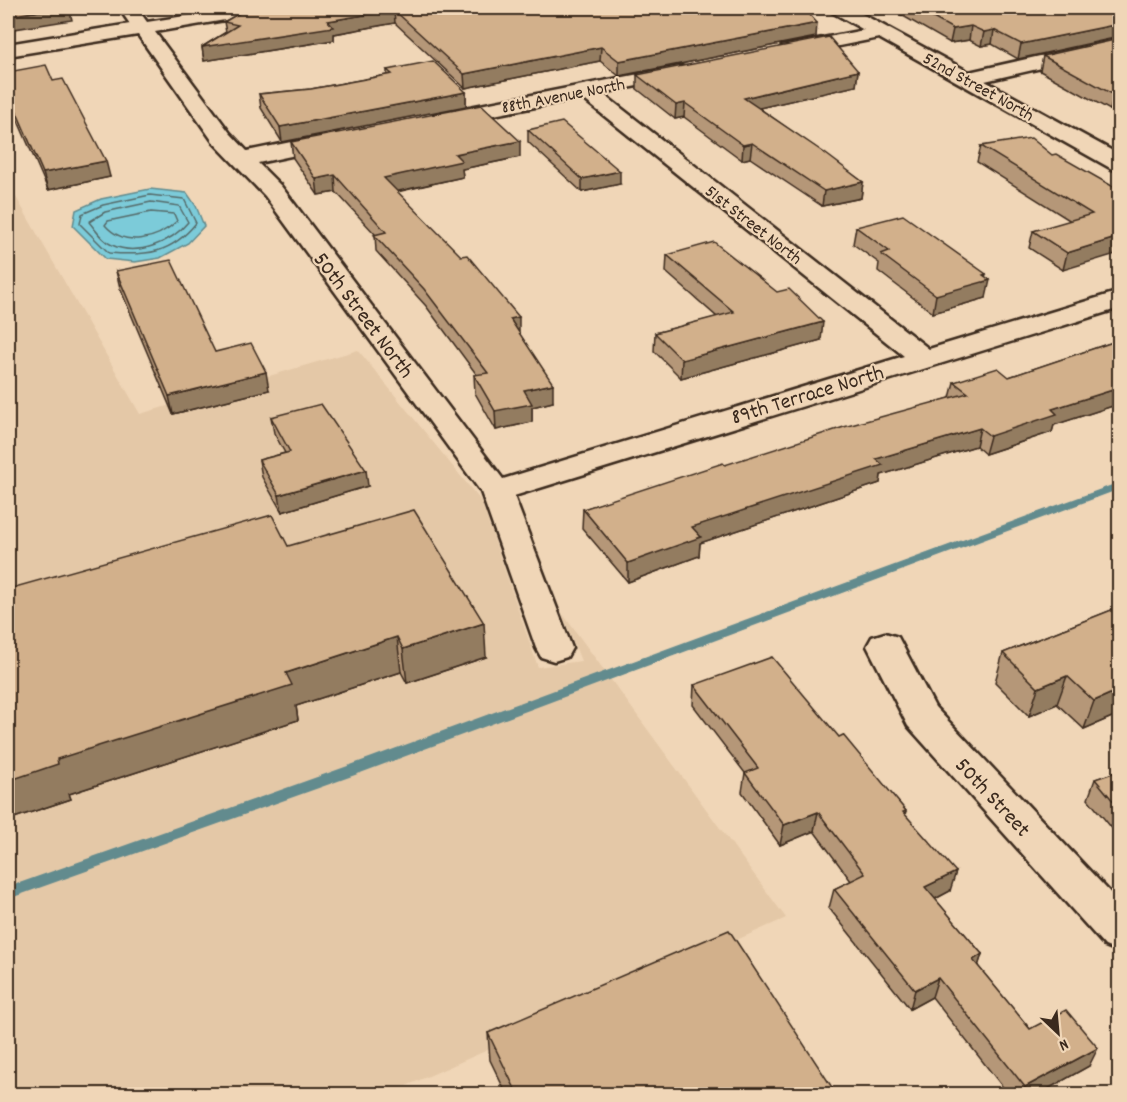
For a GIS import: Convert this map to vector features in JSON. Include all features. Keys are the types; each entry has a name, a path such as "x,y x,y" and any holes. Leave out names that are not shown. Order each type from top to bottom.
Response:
{"street":[{"path":"8,50 136,17 266,8"},
{"name":"52nd Street North","path":"838,8 1119,164"},
{"name":"50th Street North","path":"136,17 222,138 273,191 496,491 554,648"},
{"path":"768,54 882,32"},
{"path":"966,79 1119,44"},
{"name":"88th Avenue North","path":"426,122 699,68"},
{"name":"51st Street North","path":"585,90 922,357"},
{"path":"243,159 357,136"},
{"name":"89th Terrace North","path":"496,491 922,357 1119,298"},
{"name":"50th Street","path":"885,646 921,716 1119,933"}],"shaded area":[{"path":"16,197 140,414 358,350 481,501 538,667 581,661 562,613 786,918 388,1094 8,1094 8,198"}],"water":[{"path":"150,189 187,193 196,206 204,226 188,243 160,258 135,262 106,259 73,226 76,210 101,199"}],"building":[{"path":"8,8 58,8 8,16"},
{"path":"248,8 804,8 817,23 619,61 601,47 464,74 394,10 328,21 333,27 202,47 238,25 224,22"},
{"path":"915,8 1119,8 1119,24 1021,44 994,30 984,32 971,26 953,29"},
{"path":"829,37 858,71 744,98 863,182 824,191 752,143 743,145 685,103 676,105 637,75"},
{"path":"1119,39 1119,93 1114,95 1043,56"},
{"path":"433,61 466,92 280,127 259,94 311,89 392,74 387,70"},
{"path":"46,65 53,81 63,79 106,161 43,173 8,92 8,72"},
{"path":"481,105 520,141 455,154 462,161 384,178 461,256 467,255 519,317 510,319 553,384 524,390 532,404 495,411 474,375 488,373 424,289 374,235 386,232 335,175 316,179 291,142"},
{"path":"562,122 620,171 582,179 528,130"},
{"path":"1031,138 1052,155 1056,154 1119,190 1119,237 1067,253 1033,231 1092,214 981,146"},
{"path":"903,215 986,274 983,275 990,280 936,295 881,254 889,251 856,227"},
{"path":"714,242 777,292 789,289 823,322 682,360 655,333 734,312 667,255"},
{"path":"171,260 215,352 251,343 266,372 169,396 116,271"},
{"path":"1119,340 1119,388 1052,409 1057,414 990,436 980,428 876,459 883,465 692,527 701,537 628,563 583,509 723,463 725,465 844,427 968,393 954,382 998,368 1009,377"},
{"path":"321,404 366,470 279,495 259,460 290,452 271,417"},
{"path":"414,510 484,623 403,649 397,637 286,673 292,685 57,759 58,764 8,781 8,589 272,515 288,546"},
{"path":"1119,607 1119,690 1094,701 1067,676 1038,688 1003,653"},
{"path":"772,657 839,737 843,735 906,811 903,812 956,872 925,887 982,954 973,960 1030,1029 1066,1010 1098,1048 1025,1087 938,978 915,990 834,889 865,874 818,812 784,825 745,773 758,768 694,685"},
{"path":"1119,771 1119,808 1095,779"},
{"path":"729,930 837,1095 518,1095 488,1033"}],"waterway":[{"path":"8,893 350,771 1120,485"}]}
